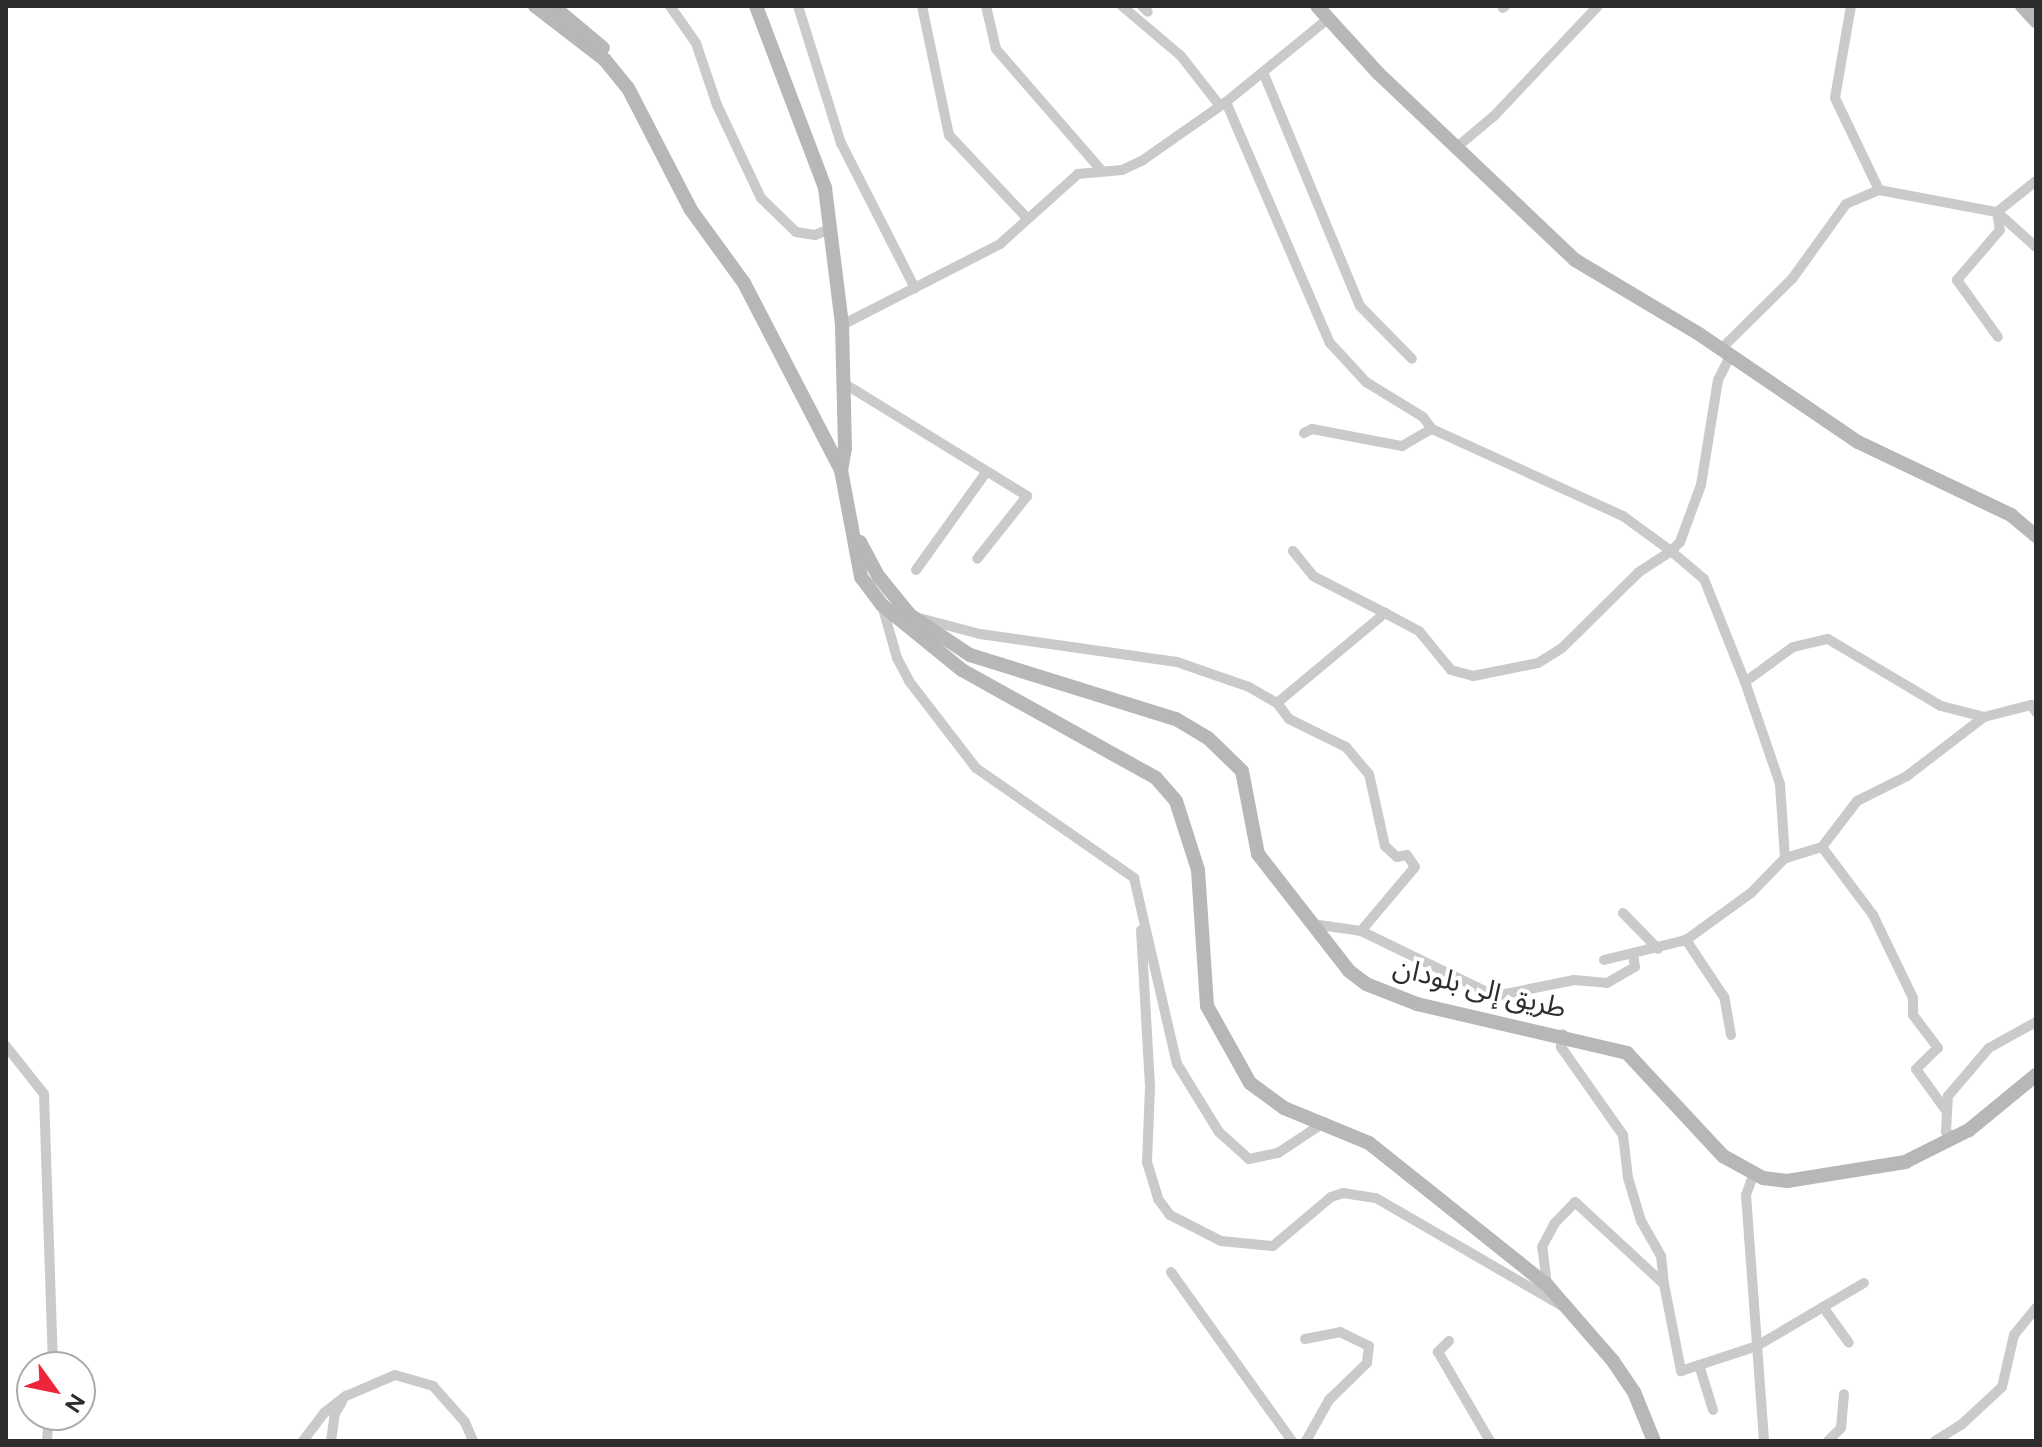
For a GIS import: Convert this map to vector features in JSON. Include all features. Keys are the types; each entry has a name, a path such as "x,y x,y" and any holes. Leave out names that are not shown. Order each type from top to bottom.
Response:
{"main road":[{"path":"535,6 561,13 633,81 691,210 759,310 841,470 855,531 861,577 882,605 962,670 1156,778 1176,801 1189,829 1198,870 1207,1006 1227,1047 1265,1096 1369,1143 1547,1285 1571,1310 1634,1392 1654,1441"},
{"path":"756,6 825,188 842,325 845,384 841,470"},
{"path":"1317,6 1378,73 1575,260 1858,442 2011,515 2036,536"},
{"path":"2022,6 2036,21"},
{"name":"طريق إلى بلودان","path":"855,531 879,577 910,615 970,655 1176,719 1208,738 1242,771 1258,854 1349,971 1393,997 1607,1045 1641,1063 1723,1156 1754,1173 1787,1181 1905,1162 1955,1138 2036,1075"}],"street":[{"path":"670,6 696,43 717,105 761,198 796,232 815,235 830,229"},
{"path":"798,6 841,143 915,288"},
{"path":"922,6 949,135 1027,218"},
{"path":"986,6 996,49 1101,170"},
{"path":"1122,6 1181,56 1223,104 1330,343 1366,382 1423,417 1432,429 1623,516 1704,579 1745,682 1780,784 1785,858"},
{"path":"1457,147 1494,116 1598,6"},
{"path":"1851,6 1835,98 1879,190"},
{"path":"842,325 1000,244 1078,174 1122,170 1143,160 1223,104 1329,18"},
{"path":"1263,72 1360,306 1412,359"},
{"path":"1997,212 2036,181"},
{"path":"1293,551 1313,576 1419,631 1451,670 1473,676 1505,671 1549,658 1639,572 1680,542 1701,485 1725,354 1801,269 1846,204 1879,190 1997,212 2036,247"},
{"path":"1997,212 2000,230 1957,280 1998,337"},
{"path":"845,384 985,474 1027,496 977,559"},
{"path":"1304,433 1312,429 1402,446 1432,429"},
{"path":"916,570 985,474"},
{"path":"882,605 897,658 909,681 976,768 1134,878 1177,1064 1219,1132 1249,1159 1278,1153 1326,1122"},
{"path":"1277,703 1385,613"},
{"path":"910,615 980,634 1177,662 1249,687 1277,703 1289,719 1324,734 1360,760 1369,774 1385,846 1397,857 1407,855 1415,867 1361,931"},
{"path":"1745,682 1793,647 1828,639 1941,706 1984,717"},
{"path":"1604,960 1686,940 1751,893 1785,858 1822,847 1857,801 1907,776 1984,717 2034,704"},
{"path":"1822,847 1884,934 1913,998 1913,1015 1938,1048 1916,1069 1945,1109"},
{"path":"1623,913 1658,949"},
{"path":"1142,919 1139,956 1150,1087 1147,1162 1158,1199 1170,1215 1221,1241 1273,1246 1331,1197 1343,1193 1376,1198 1547,1301 1571,1310"},
{"path":"1312,924 1361,931 1495,996 1574,980 1607,983 1635,967 1633,955"},
{"path":"1686,940 1724,997 1731,1035"},
{"path":"1955,1138 1946,1132 1945,1109 1969,1066 1989,1048 2036,1022"},
{"path":"1563,1034 1561,1047 1623,1135 1628,1178 1641,1221 1661,1256 1681,1371 1757,1346 1864,1283"},
{"path":"6,1046 44,1094 52,1351"},
{"path":"1754,1173 1746,1195 1764,1441"},
{"path":"1547,1285 1542,1247 1554,1224 1575,1202 1664,1284"},
{"path":"1171,1272 1292,1441"},
{"path":"1823,1307 1849,1343"},
{"path":"1935,1441 1961,1425 2002,1387 2014,1335 2036,1308"},
{"path":"1305,1339 1340,1332 1369,1346 1367,1363 1329,1400 1306,1441"},
{"path":"1449,1341 1438,1352 1490,1441"},
{"path":"1699,1365 1713,1410"},
{"path":"303,1441 324,1413 346,1396 395,1375 433,1386 465,1422 473,1441"},
{"path":"1828,1441 1841,1428 1844,1394"},
{"path":"331,1441 335,1413 346,1396"}]}
